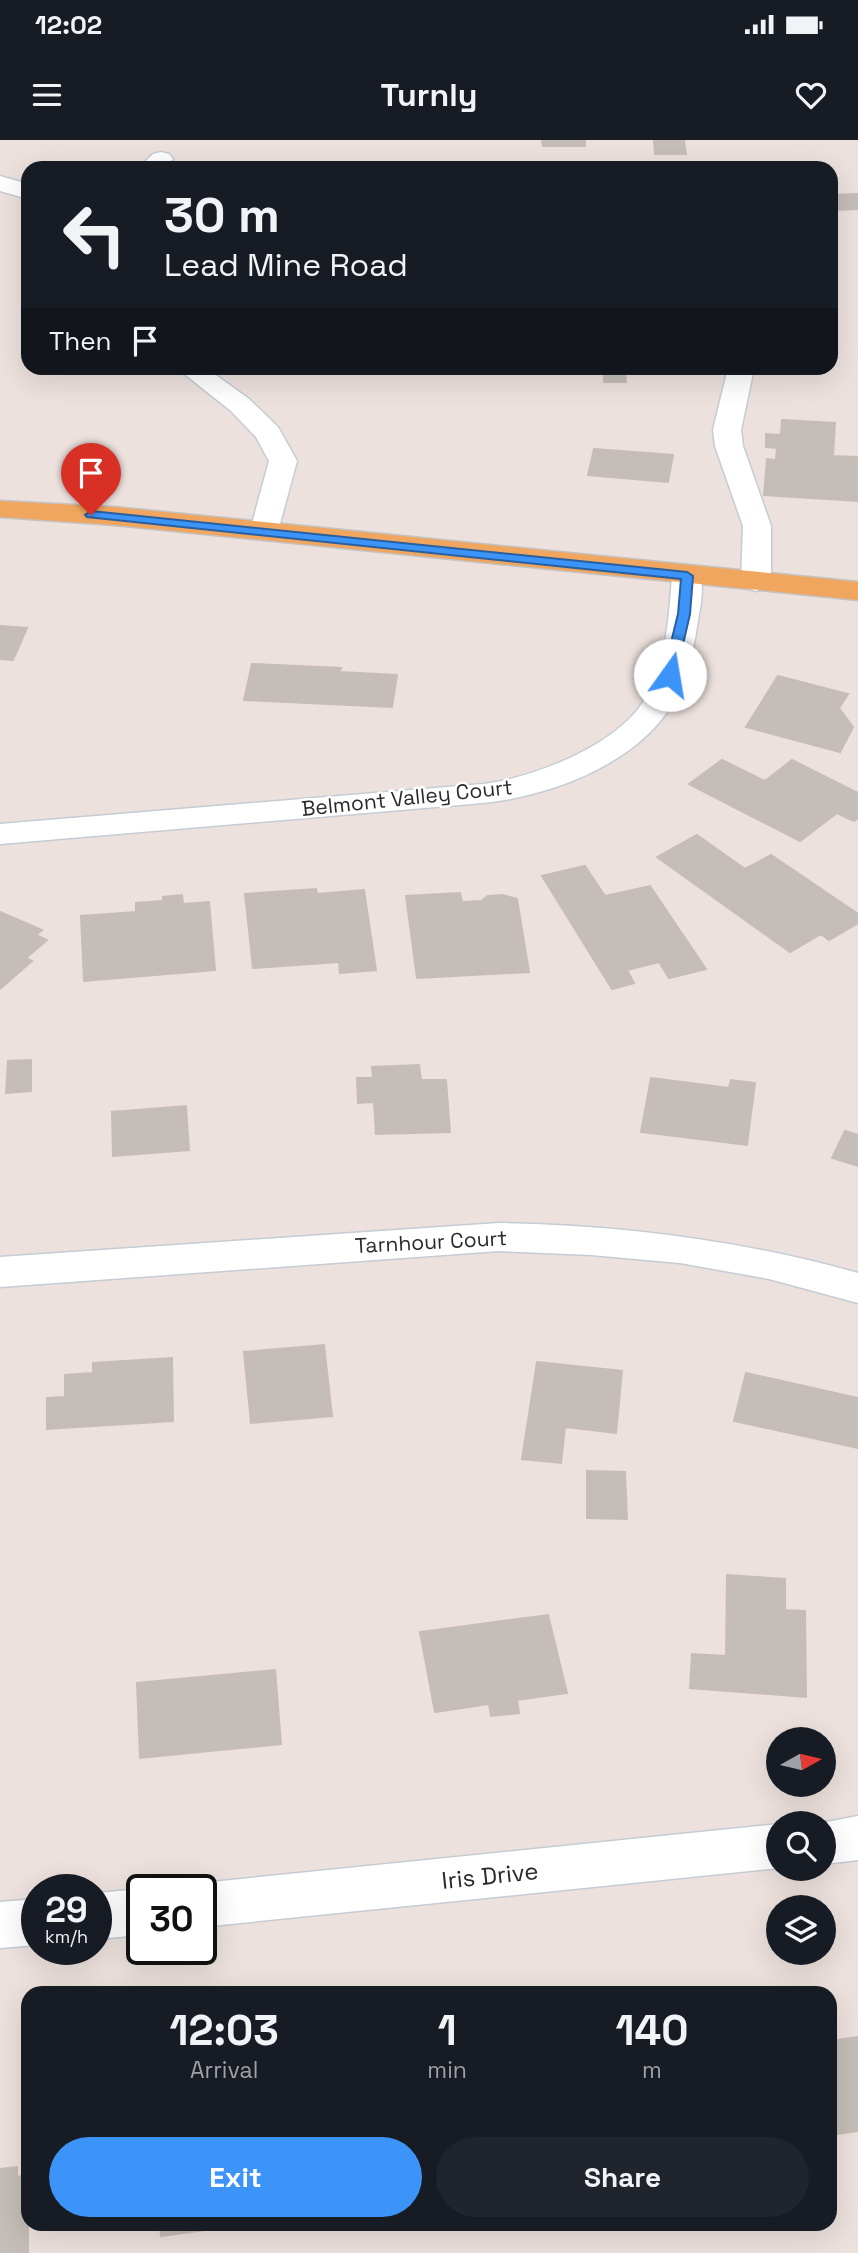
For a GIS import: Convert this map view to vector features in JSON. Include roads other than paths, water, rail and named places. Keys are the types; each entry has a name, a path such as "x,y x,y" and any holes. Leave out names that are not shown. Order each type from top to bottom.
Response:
{"main road":[{"path":"0,509 264,531 687,576 858,591"}],"street":[{"path":"0,183 21,190"},
{"path":"199,375 240,405 268,433 283,461 264,531"},
{"path":"739,375 727,430 729,446 757,526 756,582"},
{"name":"Belmont Valley Court","path":"0,834 445,797 518,788 600,754 632,732 657,703 670,675 681,626 687,576"},
{"name":"Tarnhour Court","path":"0,1272 499,1237 552,1237 608,1239 710,1252 769,1263 858,1289"},
{"path":"836,1841 858,1838"},
{"name":"Iris Drive","path":"217,1903 766,1847"},
{"path":"0,1925 21,1923"}]}
